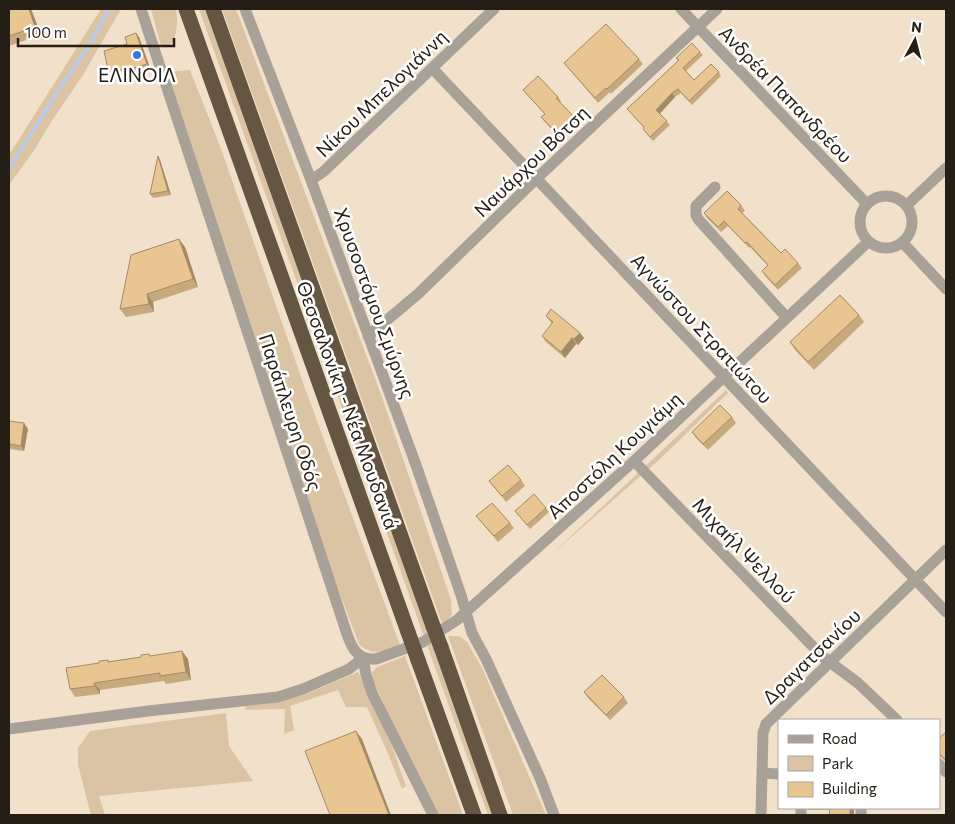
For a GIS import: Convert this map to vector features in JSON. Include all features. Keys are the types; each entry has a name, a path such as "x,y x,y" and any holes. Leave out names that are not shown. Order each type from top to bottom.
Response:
{"highway":[{"name":"Θεσσαλονίκη - Νέα Μουδανιά","path":"186,9 474,815"},
{"name":"Θεσσαλονίκη - Νέα Μουδανιά","path":"213,9 500,815"}],"street":[{"name":"Παράπλευρη Οδός","path":"141,9 223,264 345,628 356,653 363,658 372,693 433,815"},
{"name":"Χρυσοστόμου Σμύρνης","path":"245,9 311,180 416,465 461,594 472,633 486,659 540,778 554,815"},
{"name":"Νίκου Μπελογιάννη","path":"311,180 323,172 494,9"},
{"name":"Ανδρέα Παπανδρέου","path":"681,9 867,204"},
{"name":"Ναυάρχου Βότση","path":"368,336 418,294 536,179 717,9"},
{"name":"Αγνώστου Στρατιώτου","path":"432,68 946,612"},
{"path":"907,205 946,168"},
{"path":"715,187 696,206 698,219 787,318"},
{"path":"886,196 897,198 907,205 911,210 913,221 910,232 902,242 887,248 876,247 868,242 859,226 861,213 867,204 876,198 886,196"},
{"name":"Αποστόλη Κουγιάμη","path":"363,658 368,660 376,659 423,642 457,620 634,461 868,242"},
{"path":"902,242 946,288"},
{"name":"Μιχαήλ Ψελλού","path":"634,461 829,662 858,683 896,719"},
{"name":"Δραγατσανίου","path":"760,815 763,733 766,724 946,550"},
{"path":"461,594 468,596 484,595"},
{"path":"9,729 157,710 278,698 349,669 363,658"},
{"path":"762,773 778,774"}],"green space":[{"path":"101,9 121,9 83,75 9,185 9,149 11,152"},
{"path":"151,9 176,9 177,25 175,36 166,48 161,46"},
{"path":"199,9 206,9 495,815 488,815"},
{"path":"222,9 236,9 382,397 451,600 452,615 443,626"},
{"path":"190,70 220,146 306,391 400,645 374,652 359,644 319,539 167,80 176,71"},
{"path":"726,390 728,393 661,458 550,556"},
{"path":"448,636 459,636 467,642 483,670 546,815 513,815"},
{"path":"405,656 463,815 435,815 373,680 372,672 377,667"},
{"path":"358,672 392,746 406,786 402,789 367,707 346,707 338,690 290,706 294,730 284,734 285,709 245,710 246,706 280,702 306,694"},
{"path":"226,713 229,746 253,781 99,796 105,815 91,815 78,765 78,748 90,731"}],"building":[{"path":"9,9 29,9 35,27 9,36"},
{"path":"606,24 639,59 595,98 564,63"},
{"path":"136,33 147,64 127,70 108,69 104,51 127,44 125,37"},
{"path":"692,43 700,52 683,68 694,80 711,64 719,72 689,101 678,89 672,93 656,110 667,121 650,137 643,129 644,127 627,109 679,60 676,58"},
{"path":"538,76 577,120 560,137 541,117 545,114 523,90"},
{"path":"158,156 168,191 150,194"},
{"path":"727,191 741,205 738,209 781,253 785,249 798,263 775,285 762,271 768,265 747,242 745,243 724,221 718,227 704,213"},
{"path":"179,239 193,279 147,294 149,304 120,309 131,255"},
{"path":"840,295 859,315 808,362 790,342"},
{"path":"551,309 580,333 574,339 572,338 561,352 542,336 553,322 546,316"},
{"path":"720,405 732,417 703,444 692,432"},
{"path":"9,421 24,423 21,446 9,444"},
{"path":"508,465 521,480 502,496 489,481"},
{"path":"534,494 546,508 527,525 515,511"},
{"path":"492,503 510,523 494,536 476,516"},
{"path":"182,651 186,672 160,676 160,673 94,683 95,686 70,689 66,668 99,663 99,661 108,660 108,662 141,657 141,655 149,654 150,656"},
{"path":"602,675 624,697 606,715 584,692"},
{"path":"356,731 389,815 330,815 305,751"},
{"path":"946,732 946,760 940,754 940,737"},
{"path":"830,809 850,809 850,815 829,815"}],"waterway":[{"path":"9,169 87,49 109,9"}],"place":[{"name":"ΕΛΙΝΟΙΛ","path":"137,55"}]}
